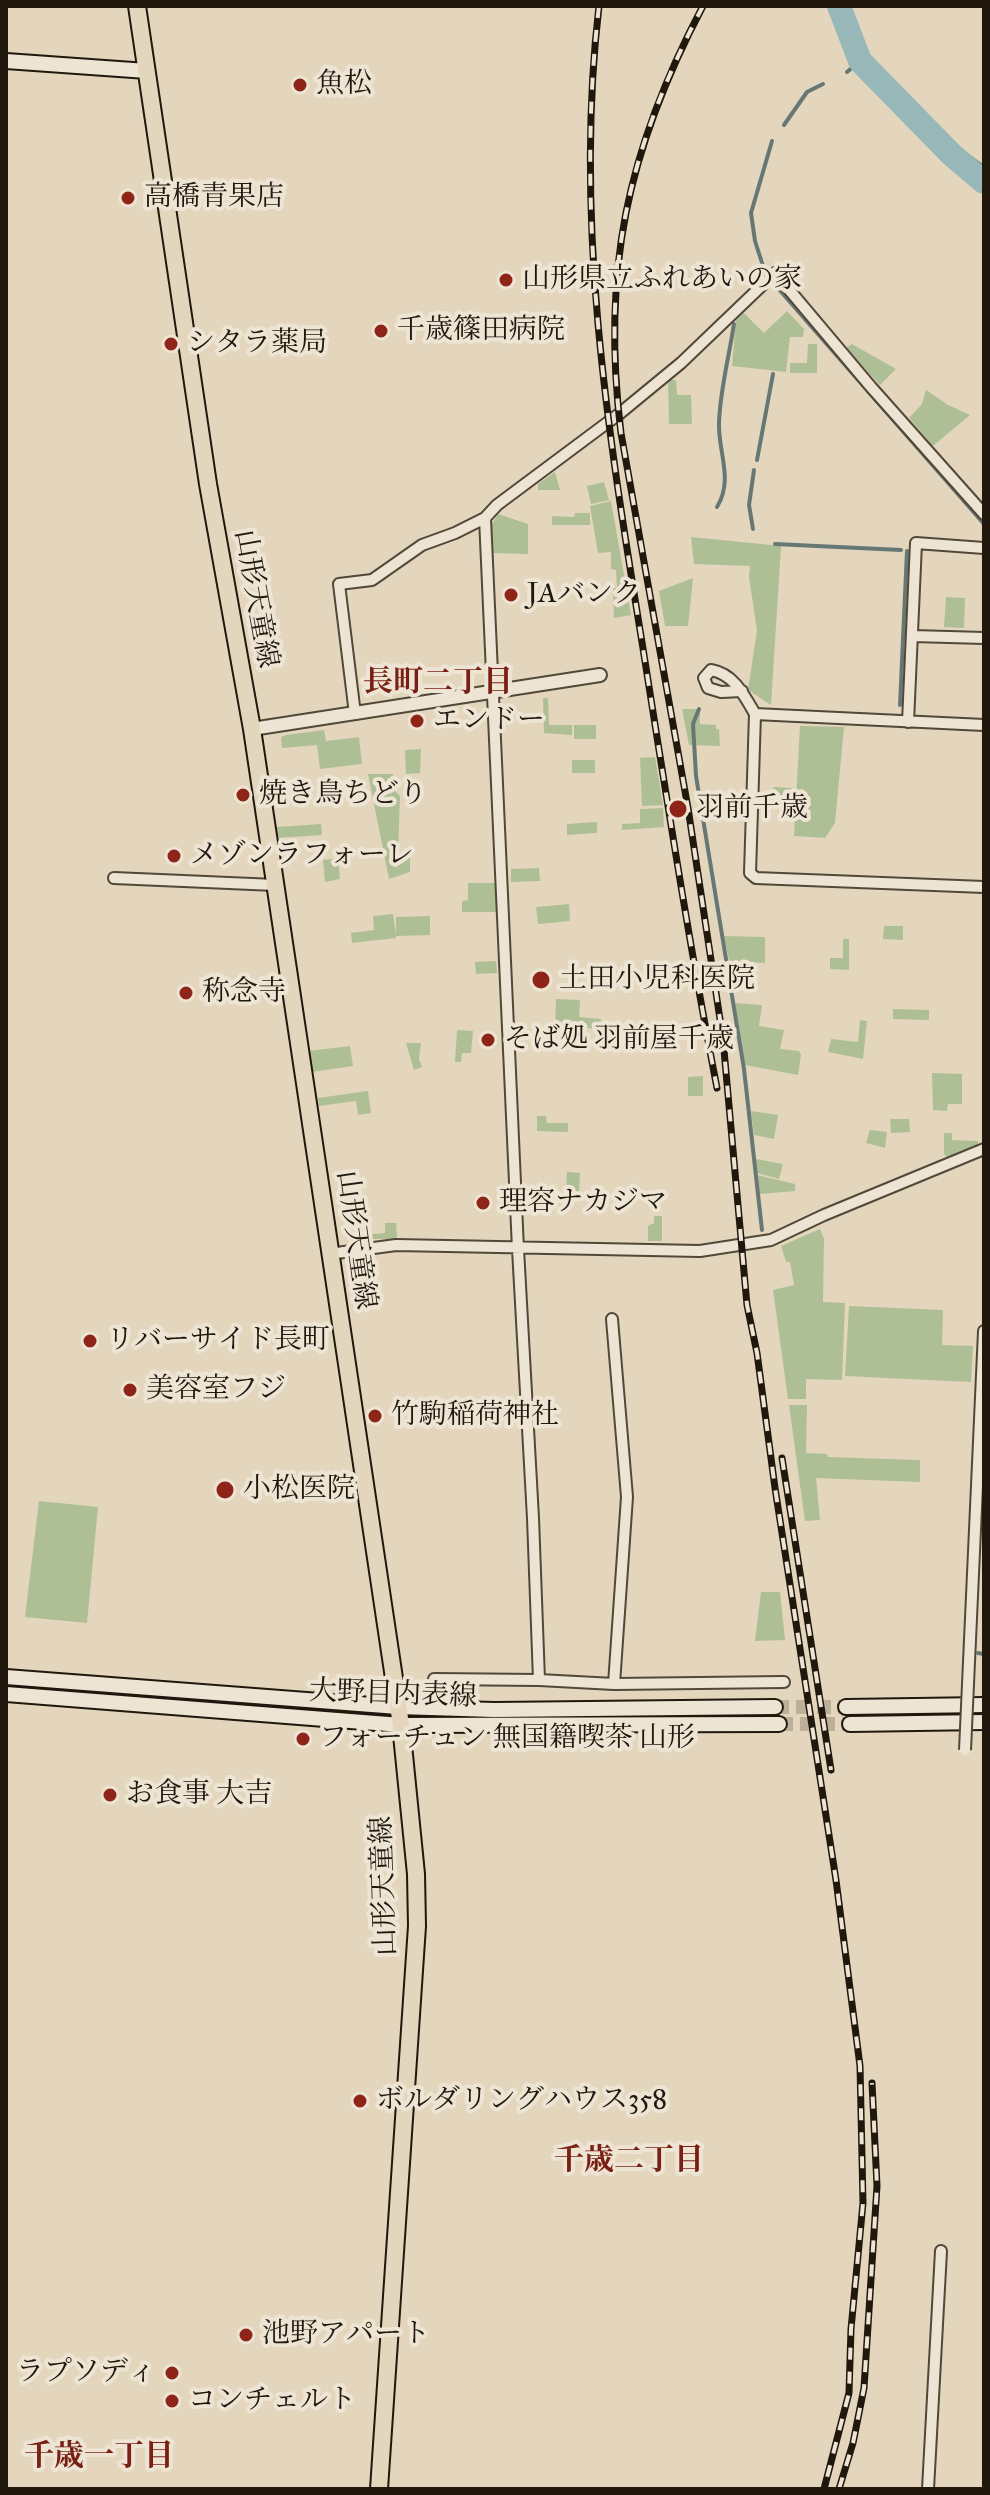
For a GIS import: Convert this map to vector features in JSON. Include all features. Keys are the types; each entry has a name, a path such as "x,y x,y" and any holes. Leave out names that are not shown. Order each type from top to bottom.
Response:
{"main road":[{"name":"山形天童線","path":"137,6 208,484 252,729 319,1167 329,1254 401,1725 416,1874 417,1926 379,2489"},
{"path":"6,61 147,71"},
{"name":"大野目内表線","path":"6,1677 398,1707 494,1710 775,1707"},
{"name":"大野目内表線","path":"6,1694 401,1725 779,1724"},
{"path":"846,1707 984,1705"},
{"path":"850,1724 984,1722"}],"street":[{"path":"355,714 339,584 372,580 422,545 485,518 497,505 619,414 681,363 775,273 984,514"},
{"path":"485,518 539,1680"},
{"path":"908,722 916,543 984,548"},
{"path":"913,636 984,638"},
{"path":"252,729 600,675"},
{"path":"742,691 755,714 750,873 756,878 984,887"},
{"path":"755,714 984,725"},
{"path":"114,878 275,885"},
{"path":"329,1254 396,1245 700,1251 771,1240 984,1149"},
{"path":"612,1319 627,1497 614,1684"},
{"path":"965,1750 984,1331"},
{"path":"434,1679 614,1684 784,1682"},
{"path":"928,2489 941,2251"}],"green space":[{"path":"787,311 804,329 803,337 790,337 786,372 732,366 736,320 744,313 764,333"},
{"path":"808,344 817,344 817,373 790,373 790,363 807,363"},
{"path":"852,344 896,369 880,385 846,348"},
{"path":"668,380 676,380 677,395 691,395 692,424 669,424"},
{"path":"926,390 970,415 933,446 909,418 922,404"},
{"path":"555,472 560,490 538,490 538,484"},
{"path":"604,482 609,500 591,504 587,486"},
{"path":"611,501 631,615 614,618 616,570 611,569 611,552 598,553 590,506"},
{"path":"575,513 590,513 590,525 552,525 552,516 574,517"},
{"path":"498,514 528,524 528,554 490,553 490,528"},
{"path":"691,537 781,546 771,705 748,690 757,630 750,566 694,564"},
{"path":"693,578 688,626 665,626 659,591"},
{"path":"946,597 965,598 964,628 944,627"},
{"path":"543,698 548,698 549,725 572,725 572,735 544,733"},
{"path":"682,709 700,709 700,724 716,725 719,729 720,746 689,745"},
{"path":"574,725 596,725 596,739 574,739"},
{"path":"800,726 844,727 835,823 825,838 794,836"},
{"path":"324,730 326,741 359,737 362,764 320,769 317,745 282,748 281,737"},
{"path":"421,749 420,773 406,774 405,750"},
{"path":"655,757 663,805 642,806 640,758"},
{"path":"572,760 595,760 595,773 572,773"},
{"path":"368,774 393,774 395,791 400,796 398,854 410,855 410,872 389,879"},
{"path":"773,787 792,788 792,801 772,801"},
{"path":"663,808 664,827 622,830 622,824 640,823 640,809"},
{"path":"597,822 597,833 567,835 567,824"},
{"path":"321,824 322,835 276,838 276,827"},
{"path":"338,858 340,879 325,882 323,860"},
{"path":"539,868 540,881 511,882 511,869"},
{"path":"468,883 496,883 496,912 462,912 462,901 468,900"},
{"path":"569,904 570,921 538,924 536,907"},
{"path":"393,914 396,935 396,917 430,916 430,935 396,936 352,943 351,933 374,930 373,916"},
{"path":"884,926 903,926 903,940 883,939"},
{"path":"724,936 765,937 765,963 729,961"},
{"path":"843,939 849,939 849,970 830,969 830,958 843,958"},
{"path":"496,961 497,973 476,974 475,962"},
{"path":"556,999 580,1000 579,1017 601,1019 600,1029 555,1026"},
{"path":"735,1003 762,1005 759,1026 784,1030 780,1049 799,1051 798,1075 745,1065"},
{"path":"893,1009 929,1010 929,1020 893,1019"},
{"path":"860,1020 867,1021 863,1059 828,1052 831,1039 858,1042"},
{"path":"457,1030 473,1031 471,1053 462,1053 461,1062 455,1062"},
{"path":"406,1043 421,1043 419,1059 422,1067 414,1070"},
{"path":"350,1046 353,1066 311,1072 308,1051"},
{"path":"932,1073 962,1074 962,1104 948,1104 947,1111 933,1110"},
{"path":"703,1076 703,1096 688,1096 688,1077"},
{"path":"368,1091 371,1113 358,1115 356,1101 319,1106 318,1098"},
{"path":"751,1111 778,1115 774,1139 754,1135"},
{"path":"537,1116 546,1116 547,1123 568,1123 568,1132 537,1131"},
{"path":"890,1119 909,1119 910,1132 891,1133"},
{"path":"870,1130 887,1132 885,1148 866,1143"},
{"path":"944,1133 952,1133 952,1140 978,1141 978,1145 948,1158 944,1154"},
{"path":"756,1159 783,1164 779,1179 757,1173"},
{"path":"567,1172 580,1173 579,1196 566,1195"},
{"path":"757,1175 795,1184 795,1191 760,1194"},
{"path":"654,1216 662,1216 662,1241 648,1241 648,1226 654,1223"},
{"path":"385,1223 396,1223 397,1239 372,1239 372,1234 385,1233"},
{"path":"820,1229 824,1239 823,1302 845,1303 842,1380 806,1379 806,1399 788,1399 773,1290 794,1285 790,1262 786,1262 781,1246"},
{"path":"849,1306 943,1310 942,1345 973,1346 971,1382 845,1376"},
{"path":"789,1405 807,1405 806,1453 827,1454 828,1457 920,1460 920,1482 816,1478 820,1520 805,1521"},
{"path":"39,1501 98,1507 87,1623 25,1617"},
{"path":"761,1592 780,1592 785,1640 755,1641"}],"water":[{"path":"924,114 955,145 984,166 984,191 971,183 909,123"}],"waterway":[{"path":"839,6 860,61 951,154 984,182"},
{"path":"847,72 860,61"},
{"path":"784,125 807,92 823,84"},
{"path":"763,266 751,213 772,141"},
{"path":"776,286 984,524"},
{"path":"717,507 725,476 719,434 720,411 734,324"},
{"path":"757,460 773,374"},
{"path":"753,529 749,505 754,470"},
{"path":"775,544 901,550"},
{"path":"900,705 907,551"},
{"path":"699,709 693,724 696,776 744,1069 762,1230"},
{"path":"978,1653 984,1654"}],"tunnel":[{"path":"775,1707 846,1707"},
{"path":"779,1724 850,1724"}],"railway":[{"path":"599,6 592,85 590,164 592,243 606,401 668,806 717,1088"},
{"path":"703,6 655,111 638,162 618,265 616,374 621,433 688,808 723,1039 747,1305 757,1353 836,1880 860,2066 863,2203 851,2329 849,2393 824,2489"},
{"path":"782,1458 831,1770"},
{"path":"839,2489 853,2443 864,2388 877,2186 872,2083"}],"place":[{"name":"魚松","path":"300,85"},
{"name":"高橋青果店","path":"128,198"},
{"name":"山形県立ふれあいの家","path":"506,280"},
{"name":"千歳篠田病院","path":"381,331"},
{"name":"シタラ薬局","path":"171,344"},
{"name":"JAバンク","path":"511,595"},
{"name":"エンドー","path":"417,721"},
{"name":"焼き鳥ちどり","path":"243,795"},
{"name":"羽前千歳","path":"678,809"},
{"name":"メゾンラフォーレ","path":"174,856"},
{"name":"土田小児科医院","path":"541,980"},
{"name":"称念寺","path":"186,993"},
{"name":"そば処 羽前屋千歳","path":"488,1040"},
{"name":"理容ナカジマ","path":"483,1203"},
{"name":"リバーサイド長町","path":"90,1341"},
{"name":"美容室フジ","path":"130,1390"},
{"name":"竹駒稲荷神社","path":"375,1416"},
{"name":"小松医院","path":"225,1490"},
{"name":"フォーチュン 無国籍喫茶 山形","path":"303,1739"},
{"name":"お食事 大吉","path":"110,1795"},
{"name":"ボルダリングハウス358","path":"360,2101"},
{"name":"池野アパート","path":"246,2335"},
{"name":"ラプソディ","path":"172,2373"},
{"name":"コンチェルト","path":"172,2401"}],"district":[{"name":"長町二丁目","path":"438,684"},
{"name":"千歳二丁目","path":"629,2162"},
{"name":"千歳一丁目","path":"99,2458"}]}
